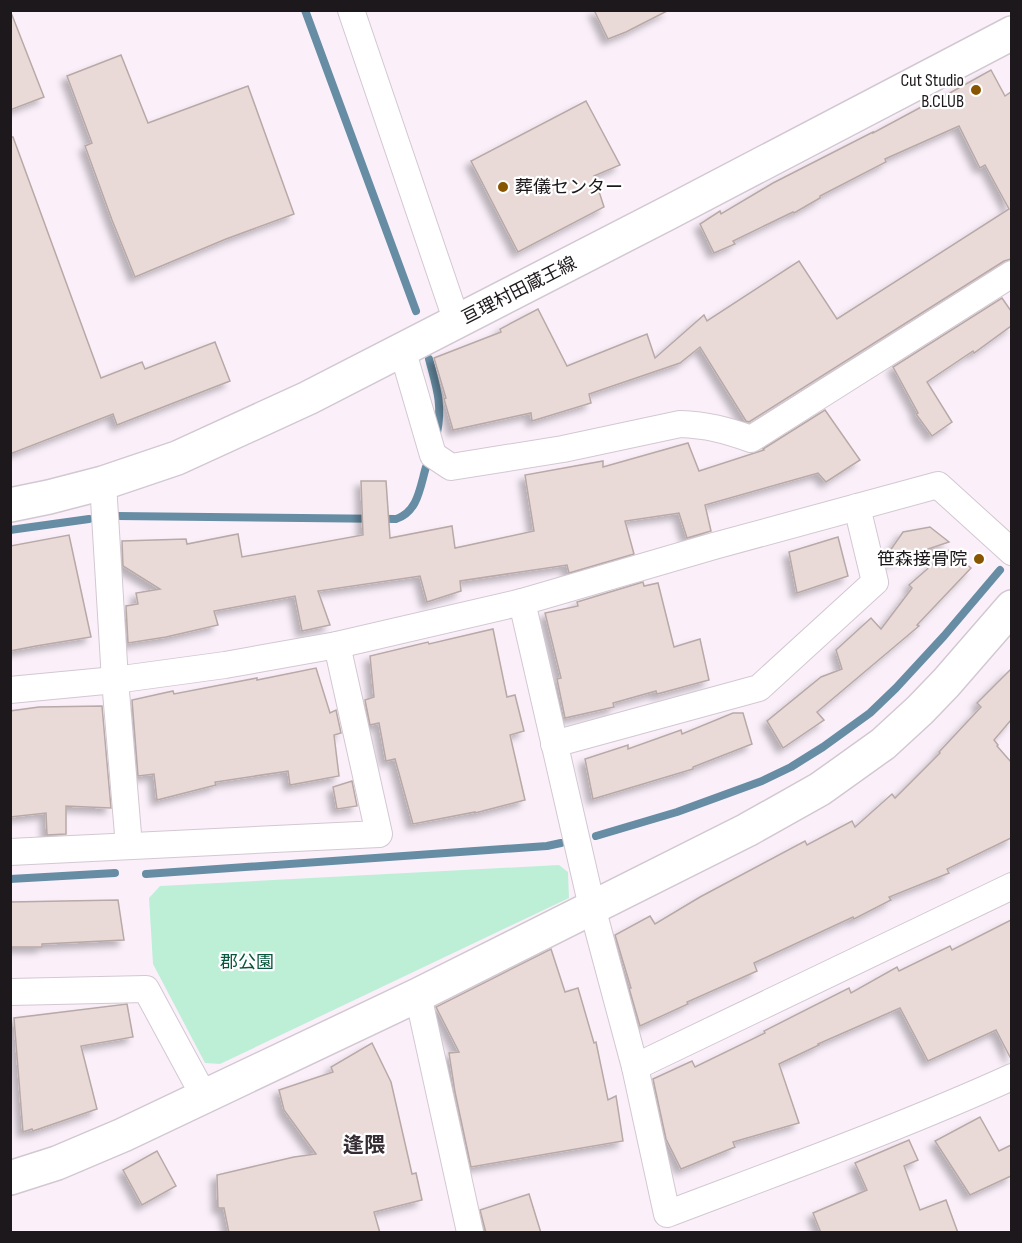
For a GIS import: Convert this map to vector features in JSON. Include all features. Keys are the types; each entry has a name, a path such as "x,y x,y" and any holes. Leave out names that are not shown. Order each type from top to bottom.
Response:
{"street":[{"path":"351,10 457,322"},
{"name":"亘理村田蔵王線","path":"10,505 49,498 103,483 177,458 308,398 845,122 1011,33"},
{"path":"402,350 433,455 451,467 563,449 680,424 721,428 751,439 1011,274"},
{"path":"103,483 115,680 129,846"},
{"path":"10,690 115,680 225,665 337,645 522,602 938,485 1011,552"},
{"path":"554,744 759,688 875,582 857,507"},
{"path":"522,602 592,907 635,1067 667,1214 876,1134 1011,1077"},
{"path":"10,1179 57,1163 123,1135 418,995 747,830 820,789 883,744 920,710 1011,608"},
{"path":"10,852 379,834 337,645"},
{"path":"635,1067 1011,886"},
{"path":"10,992 146,989 204,1096"},
{"path":"418,995 470,1233"}],"green space":[{"name":"郡公園","path":"559,865 568,872 569,898 220,1064 205,1063 153,964 149,898 160,886"}],"building":[{"path":"594,10 669,10 608,39"},
{"path":"10,15 12,15 44,97 10,110"},
{"path":"121,55 148,123 248,86 294,214 226,239 135,277 85,146 92,143 67,76"},
{"path":"991,70 1005,96 1011,92 1011,259 1004,261 749,422 746,421 700,347 680,363 589,394 591,403 532,421 531,413 453,430 434,358 501,332 500,329 538,309 567,366 647,334 655,358 704,315 707,321 799,261 837,319 1009,209 985,165 980,168 959,126 885,159 886,162 820,196 794,213 733,241 735,244 714,253 700,224 720,211 721,214 773,183 939,99"},
{"path":"586,101 620,165 594,176 604,207 518,252 471,161"},
{"path":"10,137 13,137 101,378 142,362 145,369 215,342 230,381 117,425 113,414 10,454"},
{"path":"1002,298 1011,311 1011,326 974,353 973,351 927,382 952,422 932,436 916,414 918,413 893,367"},
{"path":"825,410 860,460 826,482 818,473 705,505 711,531 687,538 679,513 625,521 634,554 569,573 567,565 460,581 461,591 427,602 420,576 318,591 330,625 302,631 295,596 214,611 218,625 128,643 126,606 138,604 136,593 160,589 123,566 122,541 186,539 187,544 238,534 242,557 363,535 361,481 386,481 390,538 452,526 455,548 534,531 525,475 603,461 603,467 688,443 699,471 764,450"},
{"path":"930,527 949,542 886,563 885,558 903,532"},
{"path":"69,535 91,637 10,651 10,546"},
{"path":"838,537 848,576 797,593 789,552"},
{"path":"949,550 971,568 917,625 919,626 817,712 824,720 783,748 767,721 821,677 842,669 836,650 871,618 881,629 912,588 909,585"},
{"path":"643,582 644,586 658,583 674,647 700,639 709,680 657,694 656,691 613,703 614,707 565,718 557,679 561,678 545,613 578,606 577,602"},
{"path":"493,629 507,697 515,695 524,731 510,735 525,800 475,813 413,824 395,759 386,761 379,723 370,725 365,700 374,697 370,656"},
{"path":"316,668 330,713 336,710 341,733 334,735 339,776 290,785 288,771 215,782 216,785 157,800 154,774 138,776 132,700 173,691 174,694"},
{"path":"1011,669 1011,720 994,740 1011,762 1011,838 947,869 949,873 889,897 891,900 854,919 853,917 754,963 757,971 640,1026 615,935 650,916 655,924 700,897 805,841 807,845 852,821 855,827 892,794 895,798 940,753 981,707 977,703"},
{"path":"102,706 111,808 66,806 66,834 47,835 46,813 10,817 10,711 39,707"},
{"path":"733,713 743,713 752,744 693,767 693,769 593,799 585,759 628,745 628,749 681,730 682,734"},
{"path":"352,781 357,806 337,809 333,787"},
{"path":"118,900 124,940 42,944 42,947 10,947 10,902"},
{"path":"1011,920 1011,1059 996,1030 928,1061 900,1008 779,1064 799,1123 733,1142 735,1147 681,1169 666,1139 653,1079 692,1061 695,1067 849,988 851,993 897,967 899,971 950,946 952,950"},
{"path":"551,949 565,992 578,988 594,1043 596,1042 608,1100 616,1096 623,1141 471,1167 449,1053 459,1052 436,1007"},
{"path":"127,1004 133,1037 81,1046 97,1109 33,1131 32,1129 23,1132 14,1018"},
{"path":"372,1043 391,1082 412,1174 416,1173 422,1200 374,1212 380,1233 229,1233 224,1208 218,1208 217,1175 316,1154 284,1110 279,1090 333,1072 331,1067"},
{"path":"980,1117 999,1151 1011,1145 1011,1176 970,1195 935,1141"},
{"path":"909,1140 918,1160 904,1166 920,1210 946,1200 958,1233 821,1233 813,1213 867,1190 855,1163"},
{"path":"157,1151 176,1186 142,1205 123,1170"},
{"path":"529,1194 541,1233 486,1233 480,1210"}],"waterway":[{"path":"305,10 416,311"},
{"path":"429,359 439,404 437,433"},
{"path":"117,516 396,519 403,516 414,505 426,467"},
{"path":"10,530 89,519"},
{"path":"596,836 677,812 762,781 791,767 823,747 870,713 896,688 1000,570"},
{"path":"146,874 547,846 561,843"},
{"path":"10,879 115,873"}],"place":[{"name":"Cut Studio B.CLUB","path":"976,90"},
{"name":"葬儀センター","path":"503,187"},
{"name":"笹森接骨院","path":"979,559"}],"district":[{"name":"逢隈","path":"364,1145"}]}
